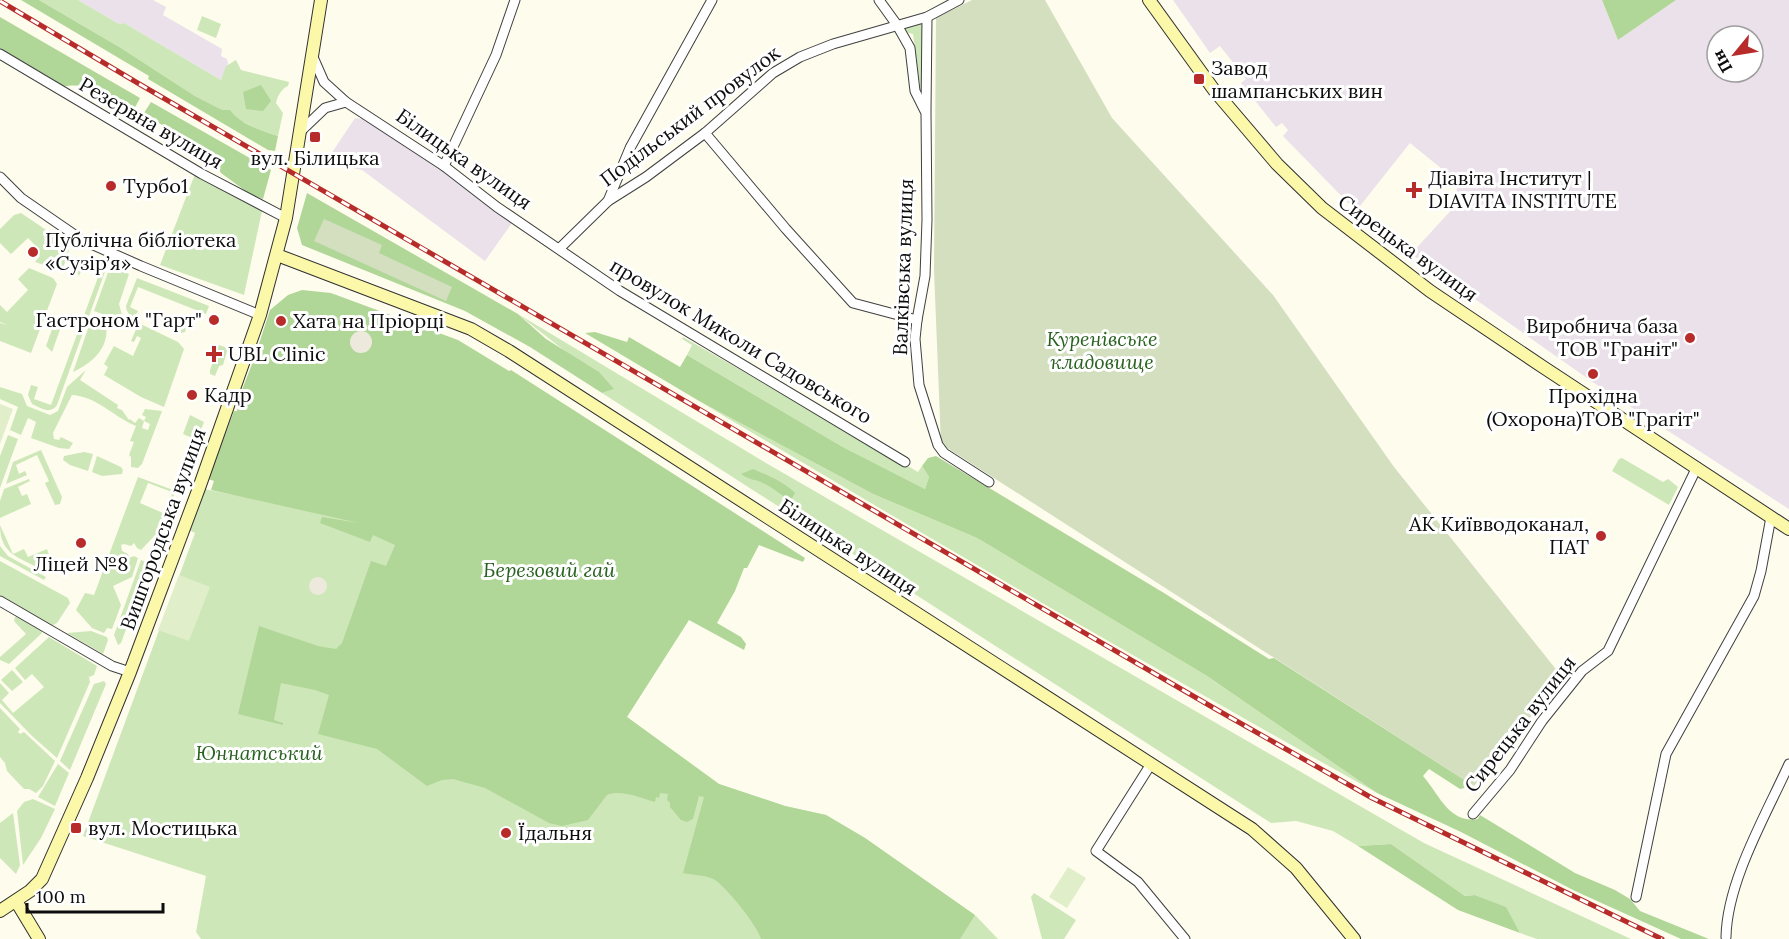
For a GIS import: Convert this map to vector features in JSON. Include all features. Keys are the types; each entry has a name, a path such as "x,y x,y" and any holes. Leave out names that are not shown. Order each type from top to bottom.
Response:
{"main road":[{"name":"Вишгородська вулиця","path":"0,912 35,887 48,868 130,672 199,488 260,315 286,218 302,130 321,0"},
{"name":"Сирецька вулиця","path":"1149,0 1214,90 1277,164 1322,208 1439,297 1789,529"},
{"name":"Білицька вулиця","path":"277,255 460,325 500,346 1252,829 1296,868 1354,939"},
{"path":"16,901 39,939"}],"street":[{"path":"444,166 496,55 515,0"},
{"path":"608,201 630,148 712,0"},
{"name":"Валківська вулиця","path":"879,0 910,48 915,91 926,113 925,276 916,320 915,339 919,385 938,445 944,453 989,482"},
{"name":"Подільський провулок","path":"560,248 608,201 646,177 705,133 773,73 800,57 833,44 927,17 959,0"},
{"path":"926,113 927,17"},
{"name":"Резервна вулиця","path":"0,54 202,174 286,218"},
{"name":"Білицька вулиця","path":"312,55 324,82 346,102 444,166 497,207 560,248"},
{"path":"302,130 325,108 346,102"},
{"path":"705,133 786,229 854,303 916,320"},
{"path":"0,177 21,198 82,240 260,315"},
{"name":"провулок Миколи Садовського","path":"560,248 620,291 905,462"},
{"name":"Сирецька вулиця","path":"1473,814 1509,770 1542,721 1578,676 1608,651 1697,467"},
{"path":"1635,897 1666,754 1754,596 1771,517"},
{"path":"0,601 112,666 130,672"},
{"path":"1151,764 1096,851 1136,879 1185,939"},
{"path":"1726,937 1726,916 1731,897 1789,764"}],"shaded area":[{"path":"78,0 153,0 166,7 163,15 222,49 221,56 227,59 228,63 221,80 124,23 119,24"},
{"path":"1173,0 1602,0 1618,40 1676,0 1789,0 1789,509 1594,383 1411,254 1454,207 1458,182 1410,143 1356,211 1283,136 1288,130 1282,123 1276,127 1241,83 1246,79 1220,46 1210,53"},
{"path":"355,118 370,120 514,220 485,261 362,170 356,169 331,154"},
{"path":"361,331 369,334 372,342 369,350 361,353 353,350 350,342 353,334"},
{"path":"318,577 325,579 327,586 325,593 318,595 311,593 309,586 311,579"}],"green space":[{"path":"21,0 39,0 121,48 195,96 222,110 230,110 239,119 278,136 275,151 268,150 148,79 149,76"},
{"path":"39,0 78,0 119,24 124,23 221,80 226,66 236,60 241,70 289,82 277,98 276,103 283,113 278,136 259,130 195,96 121,48"},
{"name":"Куренівське кладовище","path":"972,0 1045,0 1112,118 1273,295 1394,467 1563,678 1474,786 941,444 934,270 936,18"},
{"path":"1602,0 1676,0 1618,40"},
{"path":"202,16 221,24 216,38 197,30"},
{"path":"0,17 140,98 132,113 99,92 82,86 63,87 0,49"},
{"path":"921,21 924,24 923,93 921,93 913,34 905,32 903,28"},
{"path":"261,85 271,101 263,111 246,109 243,92"},
{"path":"151,102 271,170 263,199 251,195 221,173 213,159 144,113"},
{"path":"195,174 262,211 244,295 160,265"},
{"path":"307,193 518,314 546,339 599,372 614,389 602,393 530,347 465,311 302,245 297,228"},
{"path":"21,213 55,236 69,250 62,271 35,262 40,256 35,251 37,247 28,238 11,254 0,243 0,229 14,215"},
{"path":"324,219 382,245 379,253 452,287 446,301 314,241"},
{"path":"82,257 107,266 57,405 51,410 45,410 32,404 28,395 31,385 38,387 34,399 51,405 100,272 83,266 79,276 74,267 77,259"},
{"path":"110,267 129,274 119,304 122,315 178,342 184,349 164,407 141,397 104,375 108,367 104,364 114,346 133,356 141,338 137,336 134,342 131,341 137,327 94,311"},
{"path":"29,268 53,278 57,284 31,353 0,341 0,323 8,325 0,322 0,305 7,312 28,290 18,279"},
{"path":"137,278 209,306 206,314 138,287 130,307 138,311 135,316 131,315 126,306"},
{"name":"Березовий гай","path":"302,290 331,293 458,340 509,371 511,370 805,558 803,562 759,545 747,568 744,568 735,591 717,623 741,637 746,644 744,650 689,620 627,717 719,784 785,806 826,815 865,838 975,915 960,939 761,939 748,916 720,884 708,877 683,873 704,797 699,796 693,819 687,822 681,820 670,807 667,800 668,794 660,793 655,802 631,795 612,793 607,795 588,820 562,826 549,823 485,788 453,779 442,780 427,786 377,749 318,734 329,695 315,690 281,683 274,720 283,725 238,714 259,626 318,646 336,649 342,643 371,561 386,566 395,545 373,535 370,542 320,523 322,517 359,523 211,490 214,481 208,479 234,411 237,411 236,405 270,310 288,295"},
{"path":"518,314 766,463 1424,843 1631,939 1537,939 1520,933 1505,907 1475,895 1465,896 1391,844 1358,846 1333,831 1296,821 1271,823 602,393 613,389"},
{"path":"92,317 106,324 105,340 93,359 73,372"},
{"path":"166,317 187,325 185,332 181,333 162,326"},
{"path":"56,318 63,321 52,352 46,346"},
{"path":"595,332 627,342 629,337 680,367 687,355 841,446 925,489 929,477 922,466 928,458 936,456 1269,659 1274,658 1474,786 1460,789 1429,769 1423,776 1446,806 1459,817 1478,819 1480,815 1575,873 1630,899 1640,911 1709,939 1681,939 1575,891 1461,832 1377,793 1207,676 977,538 873,494 699,401 585,333"},
{"path":"683,337 918,472 922,466 929,477 925,489 841,446 687,355 692,345 682,339"},
{"path":"219,345 228,348 223,365 219,366 215,376 210,374 210,370"},
{"path":"86,370 80,380 118,405 117,408 122,410 129,420 135,423 139,418 144,421 146,417 142,415 145,409 162,411 142,464 138,468 131,467 129,455 134,442 130,441 136,426 81,396 72,395 53,433 54,439 59,440 61,437 73,443 69,449 59,448 31,438 36,422 28,418 21,435 10,430 18,407 0,399 0,387 22,394 27,406 50,415 58,411 67,387","holes":["144,421 150,424 148,430 142,428"]},
{"path":"699,401 873,494 977,538 1207,676 1377,793 1036,600"},
{"path":"0,404 13,409 0,444"},
{"path":"190,415 204,422 197,440 183,434"},
{"path":"8,435 18,439 0,488 0,456"},
{"path":"41,450 62,497 60,504 55,505 45,483 49,481 37,455 16,465 19,474 25,471 27,475 6,484 13,462"},
{"path":"84,452 93,454 88,471 63,460 64,456"},
{"path":"97,456 121,467 122,474 102,476 92,472"},
{"path":"1622,458 1663,482 1668,479 1678,487 1669,505 1612,471"},
{"path":"753,469 791,489 795,493 791,500 762,482 741,474"},
{"path":"138,477 173,490 175,494 171,499 172,492 148,483 140,503 163,513 167,506 169,508 157,533 141,550 134,543 131,546 121,545 122,551 128,554 129,558 134,556 138,558 132,577 113,586 121,605 112,629 107,628 104,633 92,628 76,610 85,593 94,595"},
{"path":"29,479 30,481 18,487 22,496 27,494 31,504 0,518 0,501 4,489"},
{"name":"Юннатський","path":"204,489 410,530 627,717 719,784 785,806 826,815 865,838 976,916 998,939 201,939 196,932 206,876 83,836 195,533 189,530"},
{"path":"0,525 13,554 24,549 28,557 47,549 49,555 39,568 11,553 3,542"},
{"path":"0,546 8,556 46,577 44,580 0,556"},
{"path":"141,560 146,562 148,569 121,643 118,645 114,635"},
{"path":"0,561 68,598 70,603 57,623 51,626 0,595"},
{"path":"179,575 210,587 189,641 158,630"},
{"path":"19,616 41,630 42,633 9,664 0,660 0,657 26,634 14,621 15,617"},
{"path":"91,631 107,637 103,654 67,633"},
{"path":"49,637 97,666 94,675 89,677 90,682 57,758 0,703 0,683 9,693 2,700 13,713 44,687 32,674 25,680 15,668"},
{"path":"12,670 23,682 12,691 1,680"},
{"path":"104,681 106,684 70,770 60,761 94,684"},
{"path":"0,708 20,729 18,732 20,734 24,732 55,761 43,786 36,793 24,789 7,771 0,757"},
{"path":"58,764 69,773 55,806 38,797"},
{"path":"33,799 55,809 41,838 23,865 17,811 24,802"},
{"path":"13,813 20,865 16,874 0,858 0,823"},
{"path":"1391,844 1465,896 1475,895 1506,907 1520,933 1458,910 1358,846"},
{"path":"1068,867 1086,878 1067,908 1049,897"},
{"path":"1034,893 1076,920 1064,939 1042,939 1031,897"}],"railway":[{"path":"0,1 141,85 1372,798 1662,939"}],"place":[{"name":"Завод шампанських вин","path":"1199,79"},
{"name":"вул. Білицька","path":"315,137"},
{"name":"Турбо1","path":"111,186"},
{"name":"Діавіта Інститут | DIAVITA INSTITUTE","path":"1414,190"},
{"name":"Публічна бібліотека «Сузір’я»","path":"33,252"},
{"name":"Гастроном \"Гарт\"","path":"214,320"},
{"name":"Хата на Пріорці","path":"281,321"},
{"name":"Виробнича база ТОВ \"Граніт\"","path":"1690,338"},
{"name":"UBL Clinic","path":"214,354"},
{"name":"Прохідна (Охорона)ТОВ \"Грагіт\"","path":"1593,374"},
{"name":"Кадр","path":"192,395"},
{"name":"АК Київводоканал, ПАТ","path":"1601,536"},
{"name":"Ліцей №8","path":"81,543"},
{"name":"вул. Мостицька","path":"76,828"},
{"name":"Їдальня","path":"506,833"}]}
